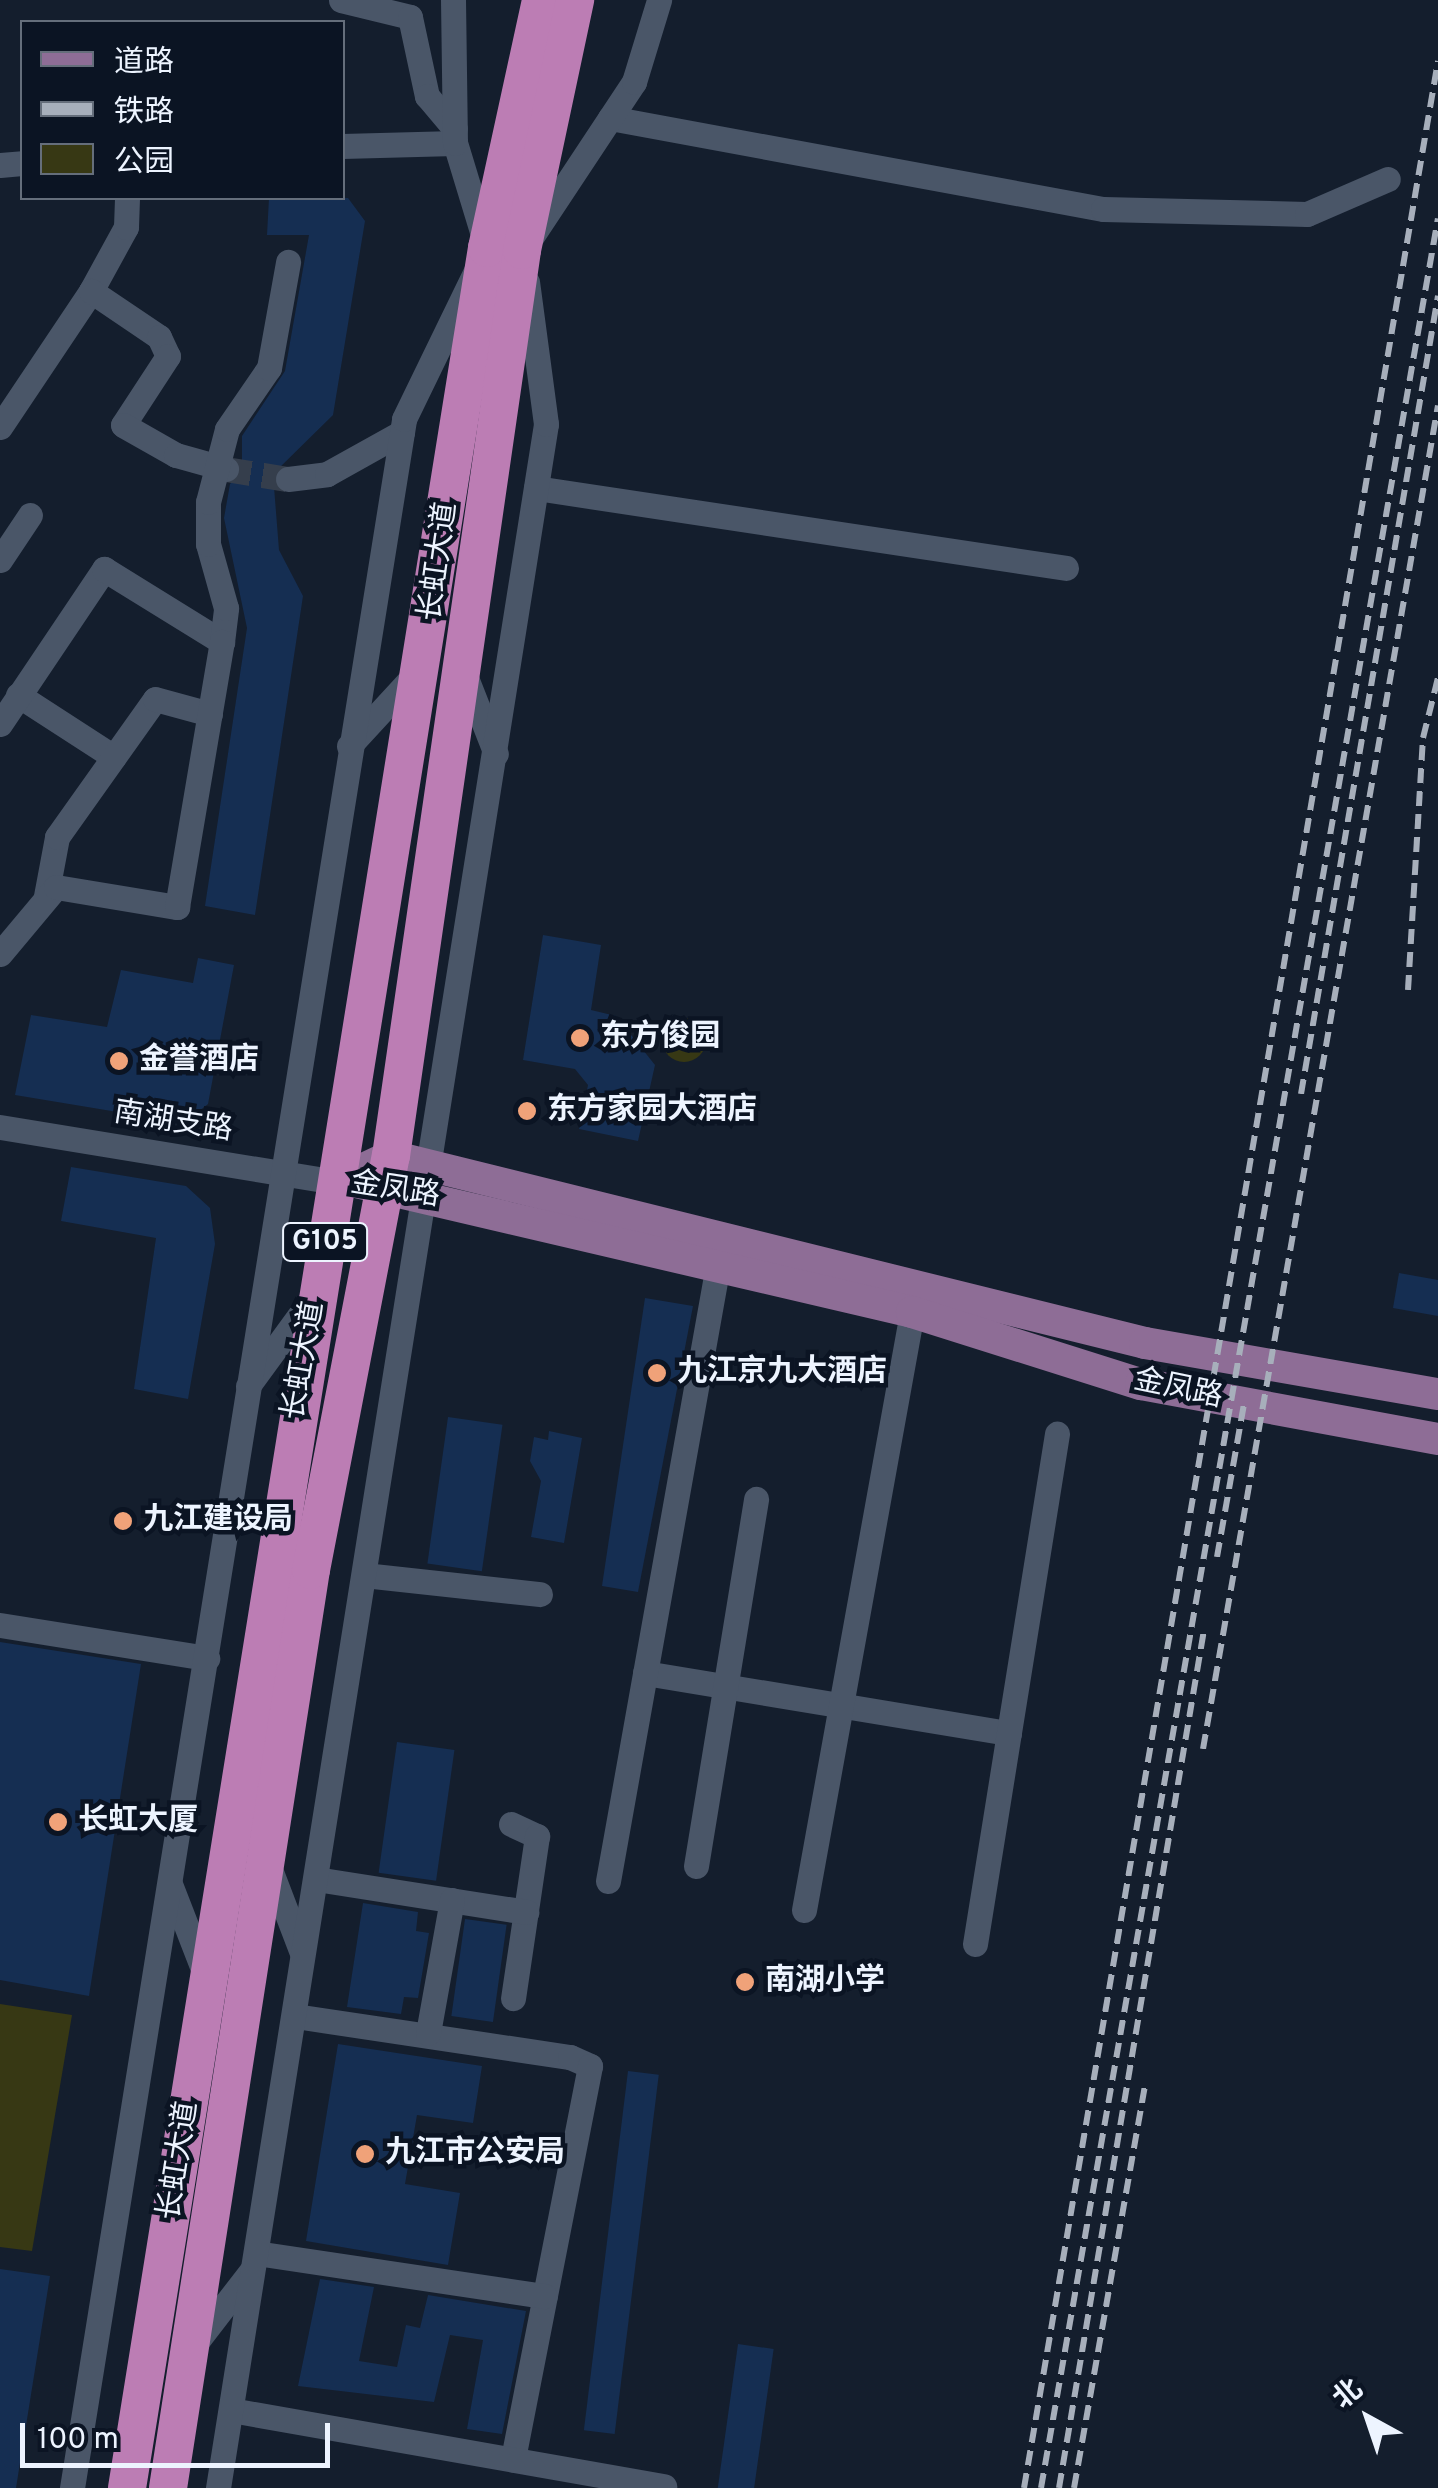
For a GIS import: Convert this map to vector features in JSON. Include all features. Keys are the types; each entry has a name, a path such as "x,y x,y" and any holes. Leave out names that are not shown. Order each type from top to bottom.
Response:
{"highway":[{"name":"长虹大道","path":"168,2488 310,1570 388,1170 443,665 541,0"},
{"name":"长虹大道","path":"504,249 575,0"},
{"name":"长虹大道","path":"127,2488 316,1294 443,665"}],"main road":[{"name":"金凤路","path":"336,1182 388,1170 1144,1343 1438,1394"},
{"name":"金凤路","path":"428,1180 718,1265 912,1312 1141,1384 1438,1439"}],"street":[{"path":"218,2488 546,424 504,249 455,136 427,96 410,17 341,0"},
{"path":"453,0 455,136"},
{"path":"72,2488 402,432 504,249 610,118 634,82 659,0"},
{"path":"610,118 1104,209 1307,214 1388,179"},
{"path":"345,146 455,136"},
{"path":"0,427 91,291 126,227 127,200"},
{"path":"0,954 56,887 177,908 226,608 208,544 220,468 227,429 270,368 288,262"},
{"path":"91,291 159,337 168,356 123,425 220,468"},
{"path":"288,478 327,474 402,432"},
{"path":"536,488 1066,568"},
{"path":"0,560 30,515"},
{"path":"114,757 7,707 104,569 222,642"},
{"path":"349,746 443,665 496,754"},
{"path":"46,896 57,838 155,699 210,714"},
{"name":"南湖支路","path":"0,1127 336,1182"},
{"path":"608,1881 718,1265"},
{"path":"246,1389 316,1294"},
{"path":"804,1910 912,1312"},
{"path":"976,1944 1057,1434"},
{"path":"696,1866 722,1686 756,1499"},
{"path":"364,1575 540,1594"},
{"path":"0,1624 207,1658"},
{"path":"645,1673 1009,1734"},
{"path":"511,1824 537,1836 513,1998"},
{"path":"267,1862 304,1957"},
{"path":"316,1879 526,1912"},
{"path":"170,1884 208,1983"},
{"path":"428,2033 452,1900"},
{"path":"295,2016 428,2033 590,2066 513,2460"},
{"path":"191,2350 255,2260"},
{"path":"255,2260 545,2296"},
{"path":"231,2410 664,2486"}],"green space":[{"path":"684,1018 699,1025 706,1040 699,1055 684,1062 669,1055 662,1040 669,1025"},
{"path":"0,2004 72,2015 32,2251 0,2247"}],"building":[{"path":"348,198 365,221 333,415 273,474 279,550 303,596 255,915 205,906 247,628 224,518 230,484 242,472 242,436 285,371 309,235 267,235 269,200"},
{"name":"东方俊园","path":"543,935 601,945 591,1010 616,1016 655,1065 638,1141 579,1129 588,1085 575,1069 523,1060"},
{"name":"金誉酒店","path":"198,958 234,965 208,1104 184,1123 15,1095 31,1015 107,1027 121,970 193,983"},
{"path":"71,1167 186,1186 210,1208 215,1244 188,1399 134,1389 156,1238 61,1221"},
{"path":"1399,1273 1438,1280 1438,1316 1393,1308"},
{"path":"645,1298 693,1306 638,1592 602,1586"},
{"path":"448,1417 502,1425 482,1571 427,1564"},
{"path":"549,1431 582,1438 564,1543 531,1537 541,1481 530,1461 534,1437 548,1440"},
{"name":"长虹大厦","path":"0,1642 141,1664 89,1996 0,1980"},
{"path":"397,1742 454,1750 436,1881 379,1873"},
{"path":"363,1903 418,1912 416,1931 429,1933 418,1998 404,1997 401,2014 347,2007"},
{"path":"465,1919 507,1925 493,2022 451,2016"},
{"name":"九江市公安局","path":"338,2044 482,2066 473,2123 417,2115 405,2184 460,2193 448,2265 306,2241"},
{"path":"628,2071 659,2075 615,2434 584,2430"},
{"path":"0,2269 50,2276 16,2488 0,2488"},
{"path":"320,2279 374,2287 359,2361 397,2367 406,2325 420,2328 428,2295 526,2311 502,2434 467,2429 483,2340 450,2335 434,2402 298,2386"},
{"path":"738,2344 774,2349 754,2488 718,2488"}],"tunnel":[{"path":"226,469 288,479"}],"railway":[{"path":"1024,2488 1438,61"},
{"path":"1041,2488 1438,218"},
{"path":"1301,1094 1438,296"},
{"path":"1203,1749 1438,405"},
{"path":"1408,990 1423,738 1438,678"},
{"path":"1217,1557 1244,1404"},
{"path":"1059,2488 1204,1630"},
{"path":"1074,2488 1145,2084"}],"place":[{"name":"东方俊园","path":"580,1038"},
{"name":"金誉酒店","path":"119,1061"},
{"name":"东方家园大酒店","path":"527,1111"},
{"name":"九江京九大酒店","path":"657,1373"},
{"name":"九江建设局","path":"123,1521"},
{"name":"长虹大厦","path":"58,1822"},
{"name":"南湖小学","path":"745,1982"},
{"name":"九江市公安局","path":"365,2154"}]}
